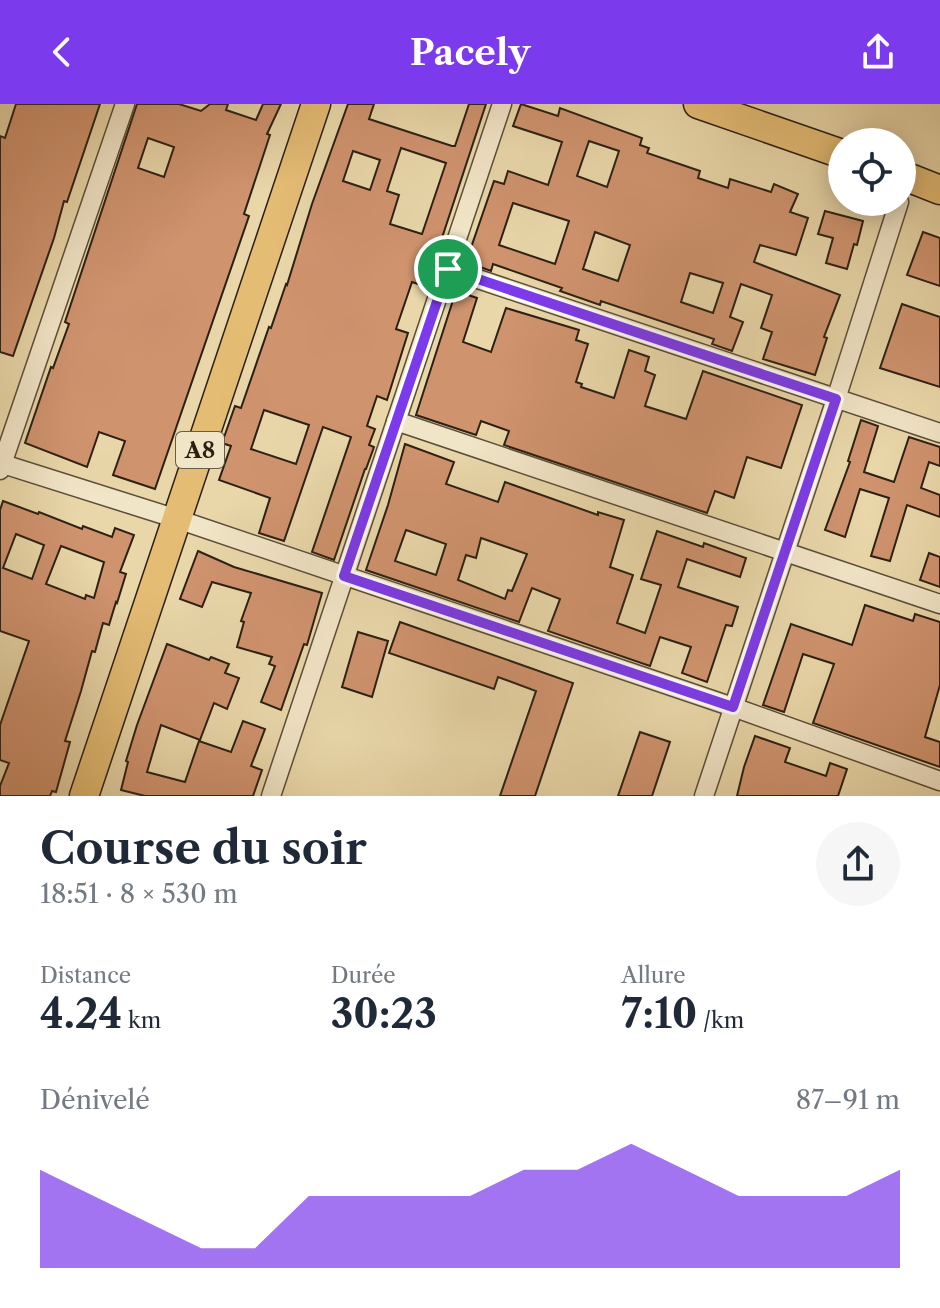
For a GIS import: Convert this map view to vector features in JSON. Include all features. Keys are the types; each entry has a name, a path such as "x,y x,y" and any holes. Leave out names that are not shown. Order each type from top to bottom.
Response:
{"main road":[{"name":"A8","path":"84,796 316,104"},
{"path":"698,104 828,149"},
{"path":"916,188 940,190"}],"street":[{"path":"125,104 1,465 177,519 733,707 933,785"},
{"path":"271,796 502,104"},
{"path":"704,796 894,216"},
{"path":"448,269 940,433"},
{"path":"396,421 940,604"}],"building":[{"path":"16,104 100,104 13,356 0,352 0,136 5,138"},
{"path":"137,104 179,104 201,111 210,104 228,104 226,110 256,120 263,104 281,104 267,134 270,135 244,214 249,216 155,489 113,475 125,441 99,432 87,467 25,443 69,324 65,322","holes":["148,138 174,147 164,177 138,168"]},
{"path":"348,104 374,104 369,119 455,146 469,104 486,104 439,247 437,262 430,259 421,285 412,282 396,329 408,333 387,400 377,396 367,426 375,429 369,445 374,447 334,560 312,552 351,437 323,427 284,541 259,533 270,498 219,480 231,446 222,443 235,406 241,408 287,285","holes":["401,148 446,163 422,234 390,224 399,195 387,191","353,151 380,160 370,190 343,181","264,410 309,425 296,464 251,449"]},
{"path":"521,104 558,116 560,108 642,138 640,145 649,148 647,153 700,171 698,178 728,188 730,179 771,192 774,184 798,194 790,212 808,218 796,255 760,245 754,262 840,295 824,337 827,338 815,375 763,359 772,332 761,328 772,295 741,284 730,317 743,322 732,351 712,344 714,339 601,301 600,305 493,264 491,271 466,262 494,181 504,184 508,171 548,185 562,142 513,126","holes":["589,141 619,151 607,187 577,176","513,203 569,221 555,264 499,245","595,232 630,245 618,281 583,269","690,273 723,283 713,313 681,302"]},
{"path":"825,211 828,216 863,221 847,269 826,263 833,238 818,234"},
{"path":"923,232 940,238 940,286 907,275"},
{"path":"456,291 477,298 463,342 491,352 506,308 579,330 576,340 588,344 576,382 582,384 581,387 614,398 629,350 649,357 645,371 655,375 645,406 686,419 703,371 802,405 781,468 747,457 734,498 715,491 707,513 504,445 509,431 481,421 476,435 416,415"},
{"path":"902,304 940,317 940,387 880,368"},
{"path":"861,420 878,426 864,472 894,482 909,437 940,447 940,466 929,462 921,488 940,495 940,517 907,505 890,561 871,556 889,498 860,489 845,537 825,530 850,462"},
{"path":"405,444 454,462 446,484 498,502 505,482 598,515 598,512 624,520 610,567 633,575 617,623 645,633 661,585 641,579 657,531 746,558 740,577 687,559 678,587 738,607 732,626 726,625 707,682 682,673 691,647 660,637 650,666 548,631 560,599 532,588 519,622 366,570","holes":["406,530 446,544 436,575 395,561","481,538 527,554 512,591 508,590 505,599 458,580 466,555 476,558"]},
{"path":"3,501 112,537 115,528 134,535 120,572 126,574 117,603 109,625 103,623 95,652 92,651 65,741 70,742 56,792 52,791 50,796 0,796 0,786 9,763 0,760 0,725 29,641 0,631 0,510","holes":["16,534 44,545 32,579 3,568","61,546 104,562 94,598 86,595 85,599 46,584"]},
{"path":"198,551 234,567 322,593 307,645 304,644 281,710 261,702 275,666 269,664 272,657 237,647 244,622 241,621 251,593 212,582 202,607 180,599"},
{"path":"929,553 940,557 940,587 920,580"},
{"path":"865,605 913,621 915,614 940,622 940,685 925,737 940,742 940,767 813,723 834,664 803,654 784,712 763,705 791,624 852,645"},
{"path":"400,622 573,683 535,796 500,796 536,691 498,677 494,689 389,653"},
{"path":"358,632 388,641 372,697 342,687"},
{"path":"167,644 229,664 225,673 239,678 227,709 214,703 200,740 161,725 147,772 185,782 199,741 231,752 243,721 265,729 251,766 262,770 253,796 145,796 121,790 137,725"},
{"path":"640,732 670,742 652,796 618,796"},
{"path":"755,736 790,748 785,762 826,776 830,763 847,769 838,796 737,796"}],"route":[{"path":"448,269 836,399 733,707 344,576 448,269"}]}
